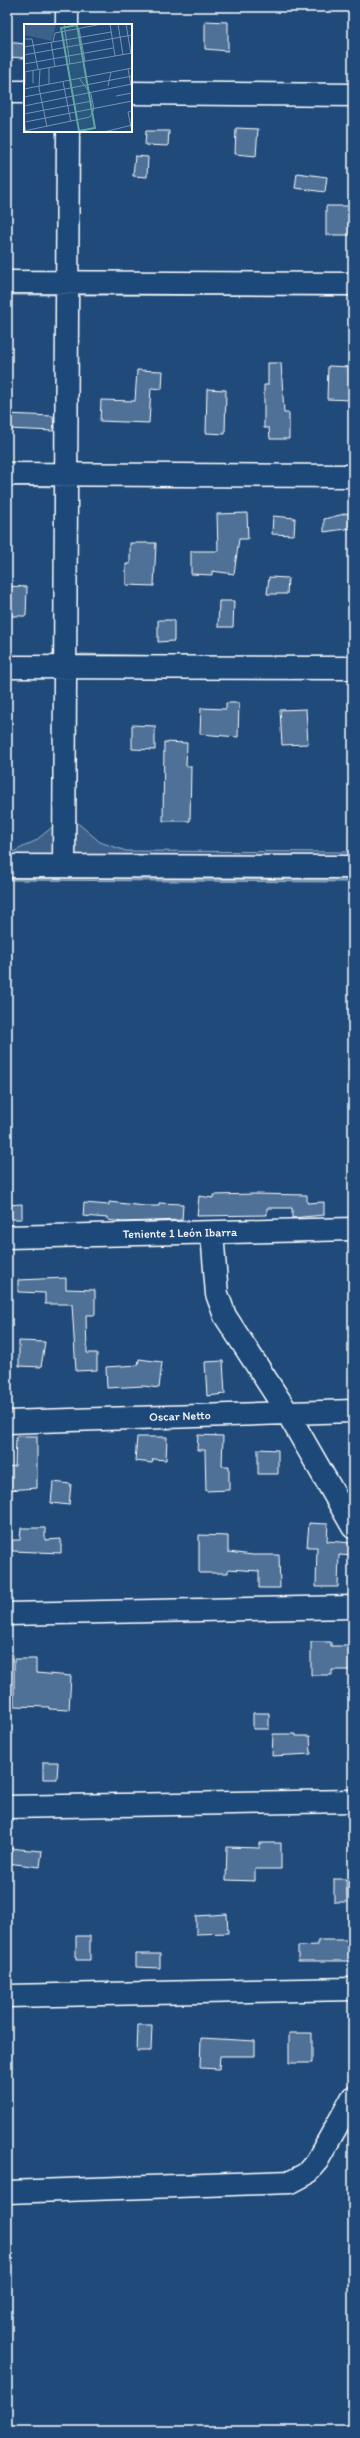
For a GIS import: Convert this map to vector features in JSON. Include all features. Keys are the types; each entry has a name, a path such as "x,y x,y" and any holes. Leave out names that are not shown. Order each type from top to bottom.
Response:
{"street":[{"path":"67,7 68,24"},
{"path":"7,92 24,92"},
{"path":"132,93 353,95"},
{"path":"64,866 68,132"},
{"path":"7,282 353,284"},
{"path":"7,474 353,476"},
{"path":"7,667 353,668"},
{"path":"7,866 353,867"},
{"name":"Teniente 1 León Ibarra","path":"7,1237 353,1230"},
{"path":"212,1232 217,1294 225,1316 287,1412 353,1527"},
{"name":"Oscar Netto","path":"7,1422 353,1411"},
{"path":"7,1614 353,1607"},
{"path":"7,1807 353,1801"},
{"path":"7,1996 353,1990"},
{"path":"7,2192 291,2182 306,2174 317,2161 353,2097"}],"shaded area":[{"path":"7,293 60,293 60,295 7,295"},
{"path":"74,293 353,294 353,296 74,295"},
{"path":"7,484 58,485 56,487 7,486"},
{"path":"81,654 353,660 353,662 74,656"},
{"path":"73,819 100,842 126,851 353,852 353,859 7,857 7,855 35,841 56,824"},
{"path":"7,878 353,880 353,882 7,880"}],"building":[{"path":"205,21 228,22 228,51 205,49"},
{"path":"7,42 24,44 24,58 7,57"},
{"path":"236,128 258,129 256,156 235,154"},
{"path":"146,131 169,131 168,146 145,145"},
{"path":"135,156 148,157 147,177 133,176"},
{"path":"297,173 327,177 325,192 295,188"},
{"path":"326,206 353,206 353,235 326,235"},
{"path":"268,363 281,363 284,413 289,413 289,439 270,439 269,428 264,428 264,385 268,385"},
{"path":"328,366 352,367 351,400 327,399"},
{"path":"137,370 163,371 162,389 151,388 149,423 100,421 101,400 135,401"},
{"path":"207,389 226,390 225,434 206,433"},
{"path":"7,414 53,416 54,431 7,429"},
{"path":"247,513 248,539 239,539 234,574 212,571 212,575 191,574 191,551 218,551 217,514"},
{"path":"348,513 352,528 324,532 324,519"},
{"path":"273,516 295,518 294,535 272,534"},
{"path":"130,543 156,543 154,586 126,585 126,564 130,564"},
{"path":"269,577 288,578 287,594 267,594"},
{"path":"7,586 27,587 26,616 7,616"},
{"path":"219,601 234,601 233,627 218,627"},
{"path":"158,620 174,620 174,641 158,642"},
{"path":"226,703 239,703 238,737 200,734 201,708 226,709"},
{"path":"306,709 308,744 282,745 280,710"},
{"path":"132,725 155,726 155,750 132,749"},
{"path":"164,742 187,743 186,766 191,766 190,821 163,821"},
{"path":"213,1195 307,1195 307,1203 324,1202 324,1215 292,1218 292,1208 267,1208 267,1215 197,1216 199,1196 213,1198"},
{"path":"109,1202 145,1206 159,1206 159,1203 183,1204 182,1220 122,1222 108,1220 108,1218 83,1216 84,1203 109,1205"},
{"path":"22,1204 22,1219 7,1219 7,1205"},
{"path":"66,1278 66,1289 95,1290 95,1315 86,1315 87,1353 97,1353 97,1370 76,1371 72,1304 45,1304 45,1293 18,1292 18,1280"},
{"path":"19,1341 45,1342 41,1367 19,1366"},
{"path":"139,1359 162,1362 159,1388 143,1386 107,1388 106,1367 138,1365"},
{"path":"223,1361 225,1394 207,1396 205,1362"},
{"path":"198,1435 223,1436 222,1466 229,1466 229,1490 206,1491 205,1450 197,1450"},
{"path":"16,1436 37,1436 37,1488 8,1490 7,1467 15,1466"},
{"path":"137,1437 167,1437 166,1460 153,1459 152,1463 135,1461"},
{"path":"258,1449 278,1450 278,1474 258,1474"},
{"path":"53,1482 71,1484 69,1505 51,1503"},
{"path":"309,1523 328,1524 327,1541 353,1543 353,1556 339,1555 338,1587 316,1587 317,1547 307,1547"},
{"path":"21,1528 45,1528 45,1540 61,1539 61,1553 12,1551 12,1540 20,1540"},
{"path":"199,1535 228,1536 228,1552 253,1555 279,1555 280,1588 259,1588 259,1571 228,1569 228,1573 199,1573"},
{"path":"311,1642 331,1642 331,1646 353,1646 353,1670 332,1670 332,1675 311,1675"},
{"path":"14,1659 36,1659 36,1673 71,1676 69,1710 49,1709 49,1707 14,1706"},
{"path":"253,1713 269,1713 269,1729 253,1729"},
{"path":"273,1734 296,1734 296,1736 310,1736 311,1754 272,1756"},
{"path":"43,1762 58,1762 57,1779 43,1779"},
{"path":"260,1843 281,1843 281,1869 255,1869 255,1881 226,1880 227,1847 260,1848"},
{"path":"7,1848 42,1851 40,1867 7,1863"},
{"path":"334,1879 346,1879 347,1902 334,1902"},
{"path":"227,1914 228,1933 196,1934 196,1916"},
{"path":"76,1936 90,1936 90,1960 76,1960"},
{"path":"318,1940 353,1940 353,1961 298,1961 298,1946 318,1945"},
{"path":"136,1954 160,1954 160,1968 136,1967"},
{"path":"138,2025 152,2025 151,2051 137,2051"},
{"path":"289,2033 312,2033 312,2063 289,2063"},
{"path":"201,2038 255,2041 255,2056 220,2056 219,2069 200,2068"}]}
